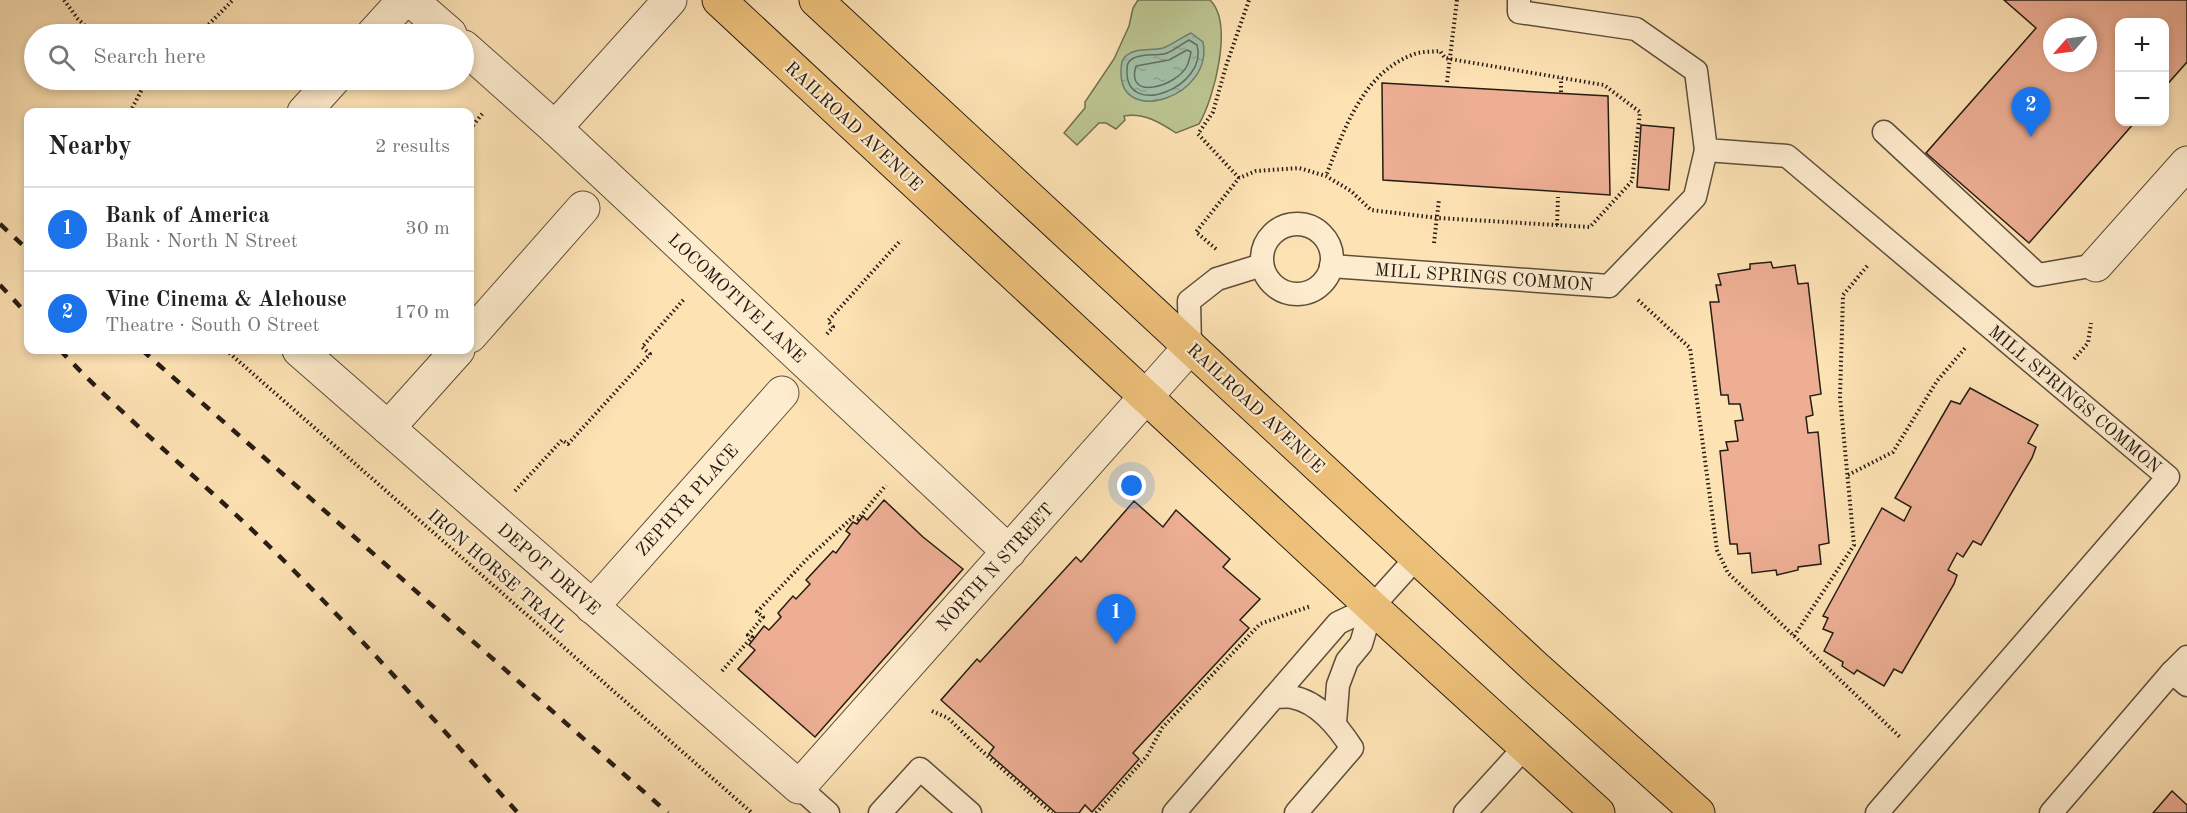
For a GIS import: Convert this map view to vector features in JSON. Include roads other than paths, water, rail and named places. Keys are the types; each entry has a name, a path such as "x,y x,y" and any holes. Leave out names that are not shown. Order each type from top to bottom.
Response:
{"main road":[{"name":"RAILROAD AVENUE","path":"719,0 1525,747 1582,808"},
{"name":"RAILROAD AVENUE","path":"816,0 1534,666 1698,813"}],"street":[{"path":"383,24 404,0"},
{"path":"411,0 439,24"},
{"path":"555,128 670,0"},
{"name":"LOCOMOTIVE LANE","path":"474,55 1009,552"},
{"path":"308,108 324,90"},
{"path":"2096,266 2187,163"},
{"path":"474,331 583,208"},
{"name":"NORTH N STREET","path":"799,787 1190,347"},
{"name":"DEPOT DRIVE","path":"304,354 799,787"},
{"path":"388,428 454,354"},
{"name":"ZEPHYR PLACE","path":"592,607 782,393"}],"lane":[{"name":"MILL SPRINGS COMMON","path":"1331,266 1609,286 1695,197 1706,150 1696,71 1636,29 1518,12 1519,0"},
{"path":"1884,132 2037,275 2096,266"},
{"name":"MILL SPRINGS COMMON","path":"1706,150 1787,156 2168,477 1876,813"},
{"path":"1190,347 1189,301 1217,279 1252,267 1266,241 1275,232 1285,226 1297,224 1309,226 1319,232 1327,242 1331,254 1331,266 1321,285 1313,291 1291,294 1280,291 1265,275 1252,267"},
{"path":"1174,813 1338,623 1372,607 1417,557"},
{"path":"1335,723 1338,685 1347,661 1361,644 1372,607"},
{"path":"2051,813 2182,671"},
{"path":"1274,697 1293,697 1313,706 1335,723 1352,748 1296,813"},
{"path":"1465,813 1525,747"},
{"path":"880,813 920,769 969,813"},
{"path":"799,787 828,813"}],"water":[{"path":"1191,33 1203,42 1203,61 1195,78 1182,90 1166,98 1149,101 1135,98 1125,89 1121,70 1125,57 1135,51 1163,48"}],"railway":[{"path":"0,224 24,246"},
{"path":"0,285 24,311"},
{"path":"64,354 301,578 396,678 518,813"},
{"path":"147,354 668,813"}],"place":[{"name":"Vine Cinema & Alehouse","path":"2031,137"},
{"name":"Bank of America","path":"1116,644"}]}
